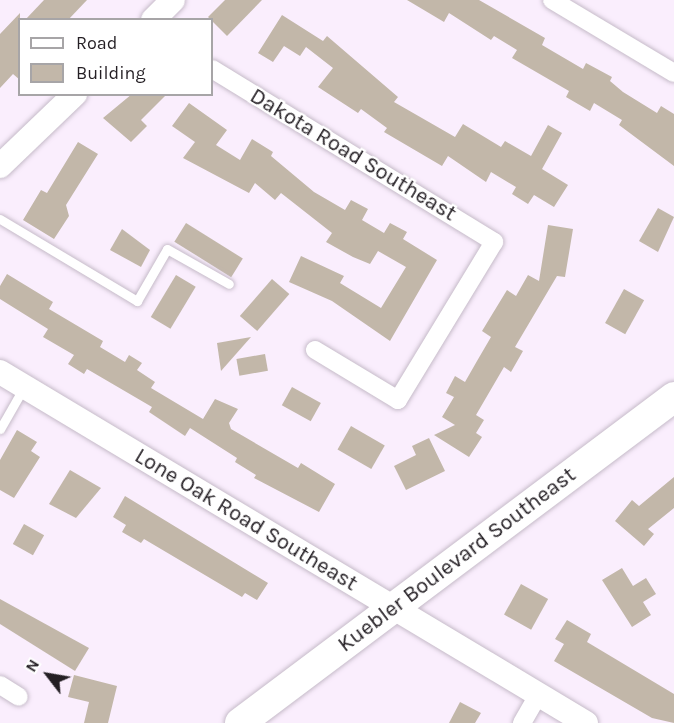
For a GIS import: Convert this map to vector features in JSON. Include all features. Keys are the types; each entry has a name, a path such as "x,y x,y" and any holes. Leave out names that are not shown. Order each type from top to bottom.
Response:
{"main road":[{"name":"Kuebler Boulevard Southeast","path":"240,723 674,397"}],"street":[{"path":"155,18 173,0"},
{"path":"552,0 674,74"},
{"name":"Dakota Road Southeast","path":"213,70 494,242 398,400 315,350"},
{"path":"0,166 73,96"},
{"name":"Lone Oak Road Southeast","path":"0,372 586,723"},
{"path":"0,685 19,697"},
{"path":"522,723 539,694"}],"lane":[{"path":"0,219 137,301 166,249 229,284"},
{"path":"0,429 25,387"}],"building":[{"path":"44,0 87,0 70,18 27,18"},
{"path":"225,0 262,0 227,36 213,22 213,18 208,17"},
{"path":"407,0 479,0 545,38 542,45 583,69 586,63 612,77 610,81 623,92 657,113 661,106 674,114 674,166 619,125 622,120 594,103 590,111 566,97 569,91 512,58 517,50 494,36 491,40 449,13 444,22"},
{"path":"20,13 20,18 18,18 18,78 13,74 0,88 0,34"},
{"path":"282,15 323,41 327,36 398,97 394,102 455,137 463,124 501,147 505,141 531,156 548,125 562,133 542,169 568,185 554,207 534,195 528,204 512,194 516,187 491,172 486,182 448,156 442,166 384,132 387,128 361,109 358,113 318,87 333,68 306,47 300,56 284,46 273,62 258,53"},
{"path":"130,96 165,96 141,120 147,126 131,142 103,118"},
{"path":"189,103 227,130 216,145 240,160 252,139 273,152 271,156 314,192 345,210 351,200 368,209 362,220 384,233 390,223 407,232 403,239 437,260 390,341 332,301 289,282 301,256 344,276 340,283 381,308 406,267 378,251 370,264 353,257 326,242 332,233 281,193 275,200 255,183 249,193 183,158 195,142 172,126"},
{"path":"78,142 98,154 66,205 69,216 54,239 23,220 41,190 47,193"},
{"path":"658,208 674,217 658,252 639,241"},
{"path":"186,223 243,259 231,277 174,242"},
{"path":"548,225 573,229 565,277 557,276 515,347 523,351 511,372 504,367 476,415 484,420 476,433 482,437 469,457 434,435 455,425 442,417 454,397 446,393 455,376 465,382 491,337 482,331 507,290 516,296 528,275 539,281"},
{"path":"122,229 150,250 141,267 110,250"},
{"path":"7,274 53,302 49,309 103,341 100,347 125,362 129,355 142,363 137,370 155,382 151,388 203,419 215,399 238,409 229,423 231,429 298,468 301,463 335,484 319,512 254,478 256,475 235,462 237,458 190,428 185,436 149,412 152,407 87,369 84,374 68,364 74,355 43,337 48,329 0,299 0,286"},
{"path":"176,275 196,287 170,329 151,317"},
{"path":"272,279 289,294 257,331 240,316"},
{"path":"624,289 644,300 625,334 605,323"},
{"path":"251,337 221,371 217,343"},
{"path":"265,354 268,371 239,376 236,359"},
{"path":"292,387 321,403 311,421 282,405"},
{"path":"351,426 385,446 371,469 338,449"},
{"path":"17,430 37,442 31,451 40,457 14,498 0,490 0,460"},
{"path":"429,438 445,471 406,490 394,466 416,455 412,446"},
{"path":"70,470 101,488 76,518 49,504"},
{"path":"674,477 674,508 648,529 654,534 644,546 615,521 632,500 639,506"},
{"path":"125,496 268,583 257,600 245,593 242,597 144,539 141,543 122,532 126,525 113,517"},
{"path":"24,524 44,535 33,555 13,544"},
{"path":"622,568 633,586 646,578 656,594 643,602 651,615 632,627 602,580"},
{"path":"521,584 548,599 531,630 504,615"},
{"path":"0,599 89,648 75,671 0,624"},
{"path":"567,620 591,634 587,642 674,694 674,723 652,718 554,661 564,644 555,639"},
{"path":"74,675 117,686 108,723 84,723 89,702 68,697"},
{"path":"460,702 481,713 475,723 449,723"}]}
